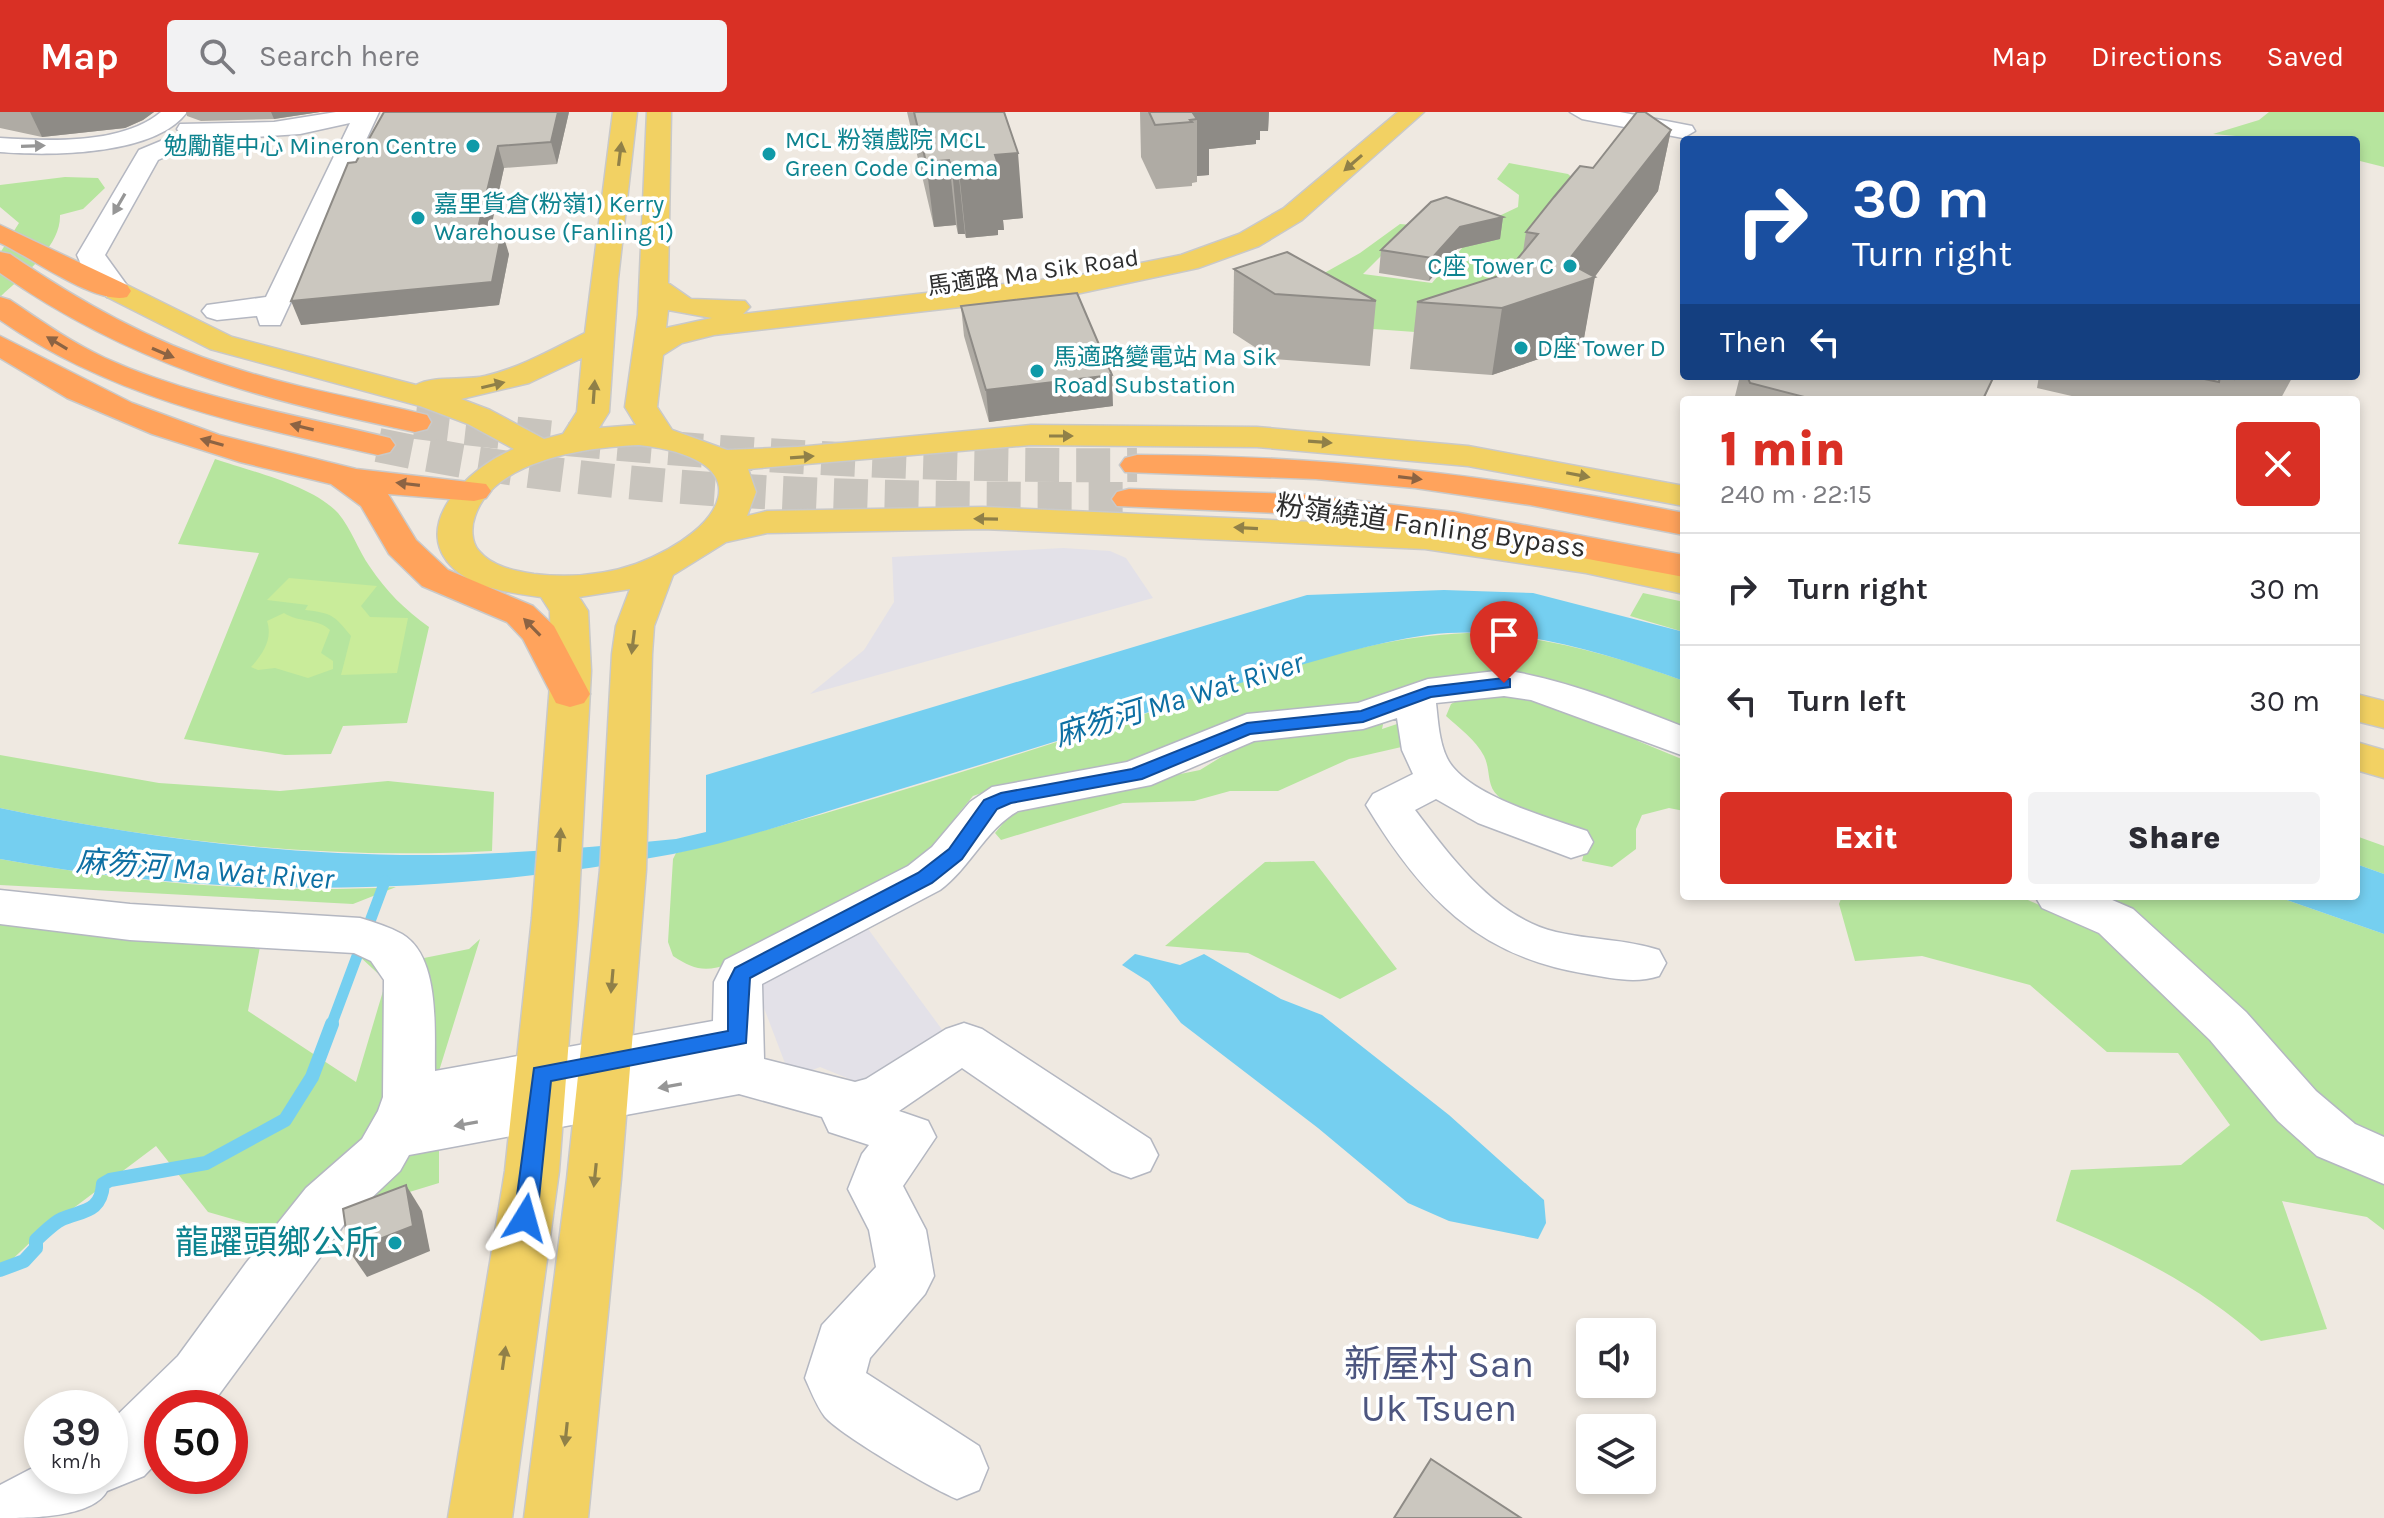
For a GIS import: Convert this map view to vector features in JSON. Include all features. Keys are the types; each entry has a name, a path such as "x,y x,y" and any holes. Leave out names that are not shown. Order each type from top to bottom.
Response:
{"highway":[{"path":"0,233 42,250 85,278 117,291"},
{"path":"0,260 44,291 109,329 187,363 321,403 415,422"},
{"path":"1,306 60,346 131,378 237,411 378,445"},
{"path":"0,345 22,360 151,424 342,476 474,491"},
{"name":"粉嶺繞道 Fanling Bypass","path":"1137,465 1252,466 1376,474 1474,486 1680,523"},
{"path":"342,476 375,500 402,546 435,578 520,614 540,634 570,694"},
{"name":"粉嶺繞道 Fanling Bypass","path":"1129,499 1299,504 1454,523 1680,565"}],"main road":[{"path":"558,446 593,412 625,112"},
{"path":"659,112 654,285 641,407 659,436"},
{"name":"馬適路 Ma Sik Road","path":"654,285 665,300 698,311 1065,272 1164,251 1218,231 1260,206 1372,112"},
{"name":"馬適路 Ma Sik Road","path":"646,353 672,336 689,332 767,320 1076,285 1199,259 1249,240 1293,214 1412,112"},
{"path":"117,291 221,343 388,387 558,446"},
{"path":"388,387 443,391 477,389 529,375 599,337"},
{"path":"617,435 659,436 691,443 724,460 732,471 738,495 734,508 714,534 688,553 657,568 606,582 554,587 508,581 473,565 462,555 454,530 456,517 474,491 503,468 558,446 617,435"},
{"path":"724,460 798,457 1031,435 1257,437 1468,456 1680,495"},
{"path":"714,534 767,522 983,518 1242,528 1425,538 1586,562 1680,582"},
{"path":"556,1518 604,1080 623,870 632,654 635,626 657,568"},
{"path":"480,1518 540,1092 570,694 569,611 554,587"},
{"path":"2360,708 2384,715"},
{"path":"2360,757 2384,764"}],"street":[{"path":"117,291 93,263 91,255 148,155 179,141 219,132 309,125 357,112"},
{"path":"217,311 274,312 367,112"},
{"path":"1582,112 1683,131"},
{"path":"66,146 127,135 172,116 191,130 219,132"},
{"path":"309,125 336,130 354,141"},
{"path":"0,145 118,144 148,155"},
{"path":"739,1055 738,982 742,973 925,878 956,854 991,805 1007,798 1136,775 1247,728 1363,716 1414,698 1468,685 1504,683 1581,702 1680,740"},
{"path":"1414,698 1428,764 1440,778 1485,807 1571,842"},
{"path":"1440,778 1388,805 1438,873 1499,927 1527,941 1563,951 1642,963"},
{"path":"2067,900 2116,921 2228,1026 2297,1106 2336,1140 2384,1161"},
{"path":"0,907 130,922 340,933 376,941 397,957 408,978 401,1116 381,1155 326,1205 185,1390"},
{"path":"401,1116 739,1055 855,1104 883,1095 964,1043 1131,1155"},
{"path":"855,1104 848,1116 909,1137 881,1170 875,1189 896,1219 903,1244 905,1276 843,1345 835,1378 848,1398 957,1468"},
{"path":"128,1448 144,1432"},
{"path":"3,1518 48,1494"}],"shaded area":[{"path":"1063,548 1110,551 1126,558 1153,598 810,694 864,650 894,602 892,557"},
{"path":"863,922 946,1035 857,1082 820,1067 791,1079 756,987"}],"green space":[{"path":"2269,112 2384,112 2384,167 2360,161 2360,136 2213,134 2259,120"},
{"path":"1509,163 1568,174 1584,188 1457,335 1317,325 1310,281 1360,253 1400,224 1412,225 1363,274 1432,283 1462,248 1462,243 1499,216 1518,207 1519,195 1497,179"},
{"path":"65,177 98,178 105,188 83,209 60,215 59,227 47,249 0,297 0,253 19,223 0,207 0,185"},
{"path":"215,459 280,480 327,503 343,519 383,584 404,607 429,627 407,723 343,726 331,754 285,755 184,739 259,553 178,544"},
{"path":"289,578 377,586 361,606 370,617 408,618 397,673 341,675 351,636 340,624 327,614 305,610 308,605 267,600"},
{"path":"1643,593 1680,601 1680,631 1630,616"},
{"path":"284,613 330,630 321,653 333,661 333,669 308,678 275,668 258,670 251,667 266,646 269,634 267,621"},
{"path":"1467,633 1551,642 1680,680 1680,734 1630,728 1638,741 1680,758 1680,810 1669,808 1642,815 1636,829 1636,849 1612,867 1582,861 1589,831 1519,810 1494,792 1481,750 1446,716 1451,704 1468,695 1468,685 1385,716 1382,729 1409,720 1419,743 1349,759 1278,791 1230,791 1194,801 1123,803 1001,840 995,833 1010,815 1053,800 1200,770 1257,735 1233,719 1182,739 1136,764 1015,782 973,796 958,814 943,845 912,871 730,964 700,968 673,956 668,942 673,859 676,853 921,785 1313,660 1428,636"},
{"path":"0,755 159,783 280,791 388,781 494,792 492,851 369,853 245,846 61,820 0,808"},
{"path":"2360,837 2384,846 2384,874 2360,865"},
{"path":"0,859 198,885 297,889 396,887 353,904 0,885"},
{"path":"1314,861 1397,969 1340,999 1248,953 1165,946 1265,862"},
{"path":"0,899 262,936 248,1011 356,1082 386,981 358,955 394,964 469,949 480,939 439,1071 439,1183 278,1232 208,1212 156,1146 39,1234 0,1271"},
{"path":"1840,900 2028,900 2106,935 2093,900 2286,900 2384,934 2384,1230 2367,1217 2282,1201 2327,1329 2261,1341 2214,1303 2164,1272 2056,1221 2071,1170 2181,1165 2230,1125 2178,1053 2107,1052 2030,985 1922,956 1855,961"}],"water":[{"name":"麻笏河 Ma Wat River","path":"1444,590 1533,593 1680,631 1680,680 1590,651 1526,637 1460,633 1406,638 1266,675 747,836 673,854 505,878 421,885 252,887 84,872 0,859 0,808 157,836 316,852 485,854 676,839 706,832 706,775 1307,595"},
{"path":"2360,865 2384,874 2384,934 2286,900 2360,900"},
{"path":"1135,954 1180,965 1204,954 1281,999 1322,1015 1449,1115 1544,1200 1546,1223 1538,1239 1449,1221 1408,1203 1318,1128 1181,1023 1149,982 1122,965"}],"building":[{"path":"384,112 558,112 551,142 498,146 478,228 502,231 492,282 291,301 348,163 356,162"},
{"path":"914,112 1004,112 1018,153 995,155 998,164 991,165 992,169 959,172 958,168 952,169 949,160 926,162"},
{"path":"1149,112 1205,112 1193,113 1197,119 1190,120 1192,122 1155,125"},
{"path":"1637,112 1645,112 1671,130 1567,262 1595,277 1502,308 1417,302 1505,274 1538,234 1526,232 1554,197 1580,166 1593,168"},
{"path":"1446,197 1503,217 1460,227 1432,258 1381,250 1431,202"},
{"path":"1287,252 1376,301 1275,294 1234,269"},
{"path":"1077,293 1112,375 986,390 961,306"},
{"path":"1749,380 1992,380 1984,396 1800,396 1750,383"},
{"path":"406,1185 413,1226 349,1251 343,1209"},
{"path":"1431,1459 1521,1518 1394,1518"}],"waterway":[{"path":"331,1026 385,881"},
{"path":"0,1270 24,1261 36,1248 36,1240 55,1223 95,1205 103,1184 110,1180 206,1163 285,1120 312,1077 332,1024"}],"tunnel":[{"path":"415,422 595,442 775,456 956,463 1137,465"},
{"path":"378,445 564,475 752,492 940,498 1129,499"}],"place":[{"name":"勉勵龍中心 Mineron Centre","path":"473,146"},
{"name":"MCL 粉嶺戲院 MCL Green Code Cinema","path":"769,154"},
{"name":"嘉里貨倉(粉嶺1) Kerry Warehouse (Fanling 1)","path":"418,218"},
{"name":"C座 Tower C","path":"1570,266"},
{"name":"D座 Tower D","path":"1521,348"},
{"name":"馬適路變電站 Ma Sik Road Substation","path":"1037,371"},
{"name":"龍躍頭鄉公所","path":"395,1243"}],"district":[{"name":"新屋村 San Uk Tsuen","path":"1439,1386"}],"route":[{"path":"525,1218 541,1074 739,1037 738,982 742,973 925,878 956,854 991,805 1007,798 1136,775 1247,728 1363,716 1379,713 1428,692 1504,683"}]}
